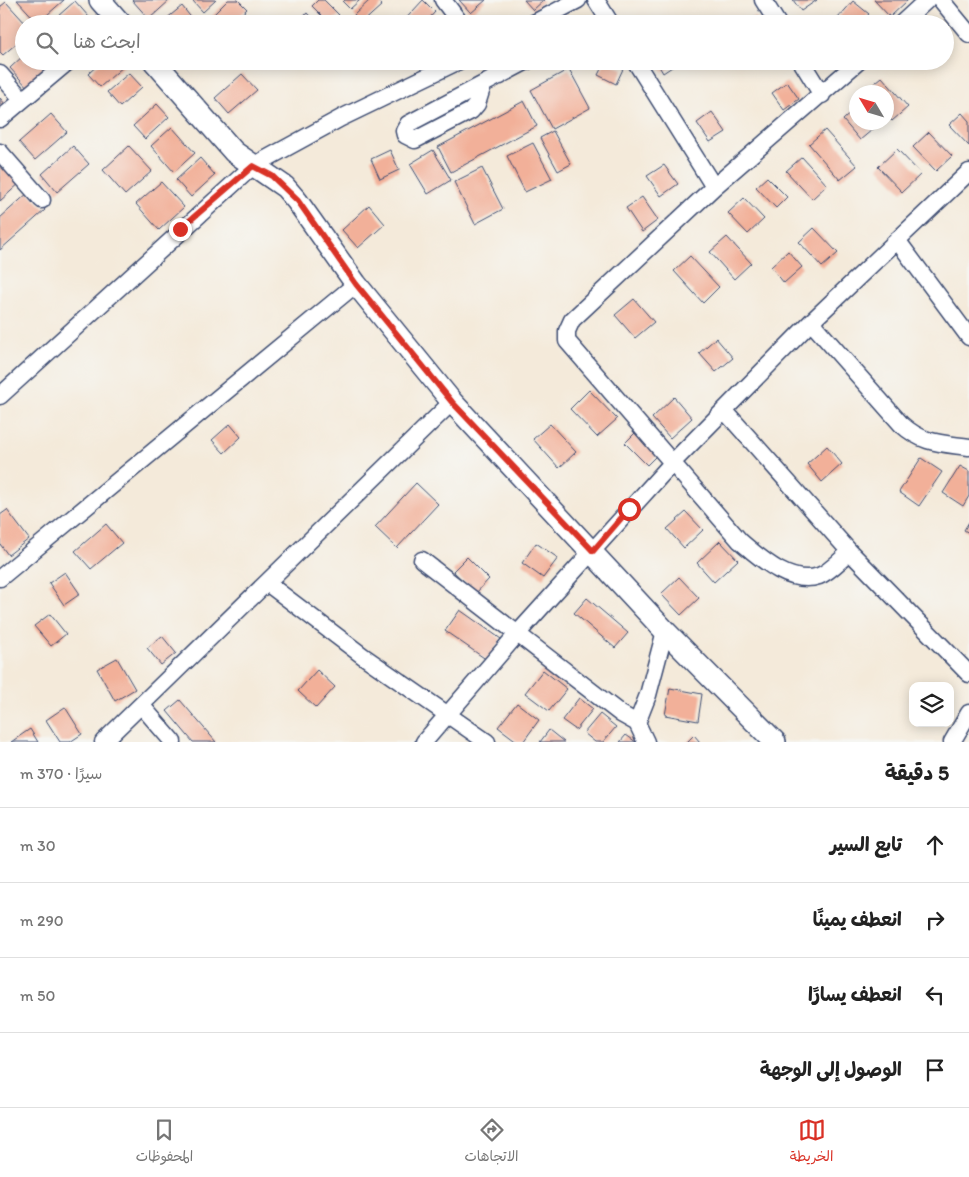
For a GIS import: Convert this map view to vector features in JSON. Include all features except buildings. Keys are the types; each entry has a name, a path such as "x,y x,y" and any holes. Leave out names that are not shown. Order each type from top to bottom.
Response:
{"main road":[{"path":"100,0 112,15"},
{"path":"162,70 234,152 253,166 272,176 298,201 356,284 452,402 593,551 665,631 775,742"}],"street":[{"path":"442,0 454,15"},
{"path":"549,15 578,0"},
{"path":"596,0 602,15"},
{"path":"763,0 772,15"},
{"path":"911,15 928,0"},
{"path":"941,0 953,15"},
{"path":"954,16 969,34"},
{"path":"0,119 58,70"},
{"path":"0,396 253,166 341,118 440,70"},
{"path":"496,70 500,76"},
{"path":"483,85 511,70"},
{"path":"641,70 714,187"},
{"path":"807,70 822,95"},
{"path":"849,70 714,187 572,320 567,341 740,540 761,558 787,574 803,578 820,576 850,552"},
{"path":"0,74 22,99"},
{"path":"0,152 42,200"},
{"path":"424,742 518,633 673,462 811,322 969,172"},
{"path":"897,240 969,337"},
{"path":"0,578 356,284"},
{"path":"811,322 900,424 915,436 929,442 969,447"},
{"path":"103,742 452,402"},
{"path":"724,410 850,552 969,674"},
{"path":"422,560 621,714 637,723 646,742"},
{"path":"266,584 363,656 487,742"},
{"path":"637,723 648,695 665,631"},
{"path":"141,705 173,742"},
{"path":"952,742 969,713"}],"route":[{"path":"180,229 253,166 272,176 298,201 356,284 452,402 593,551 629,509"}]}
